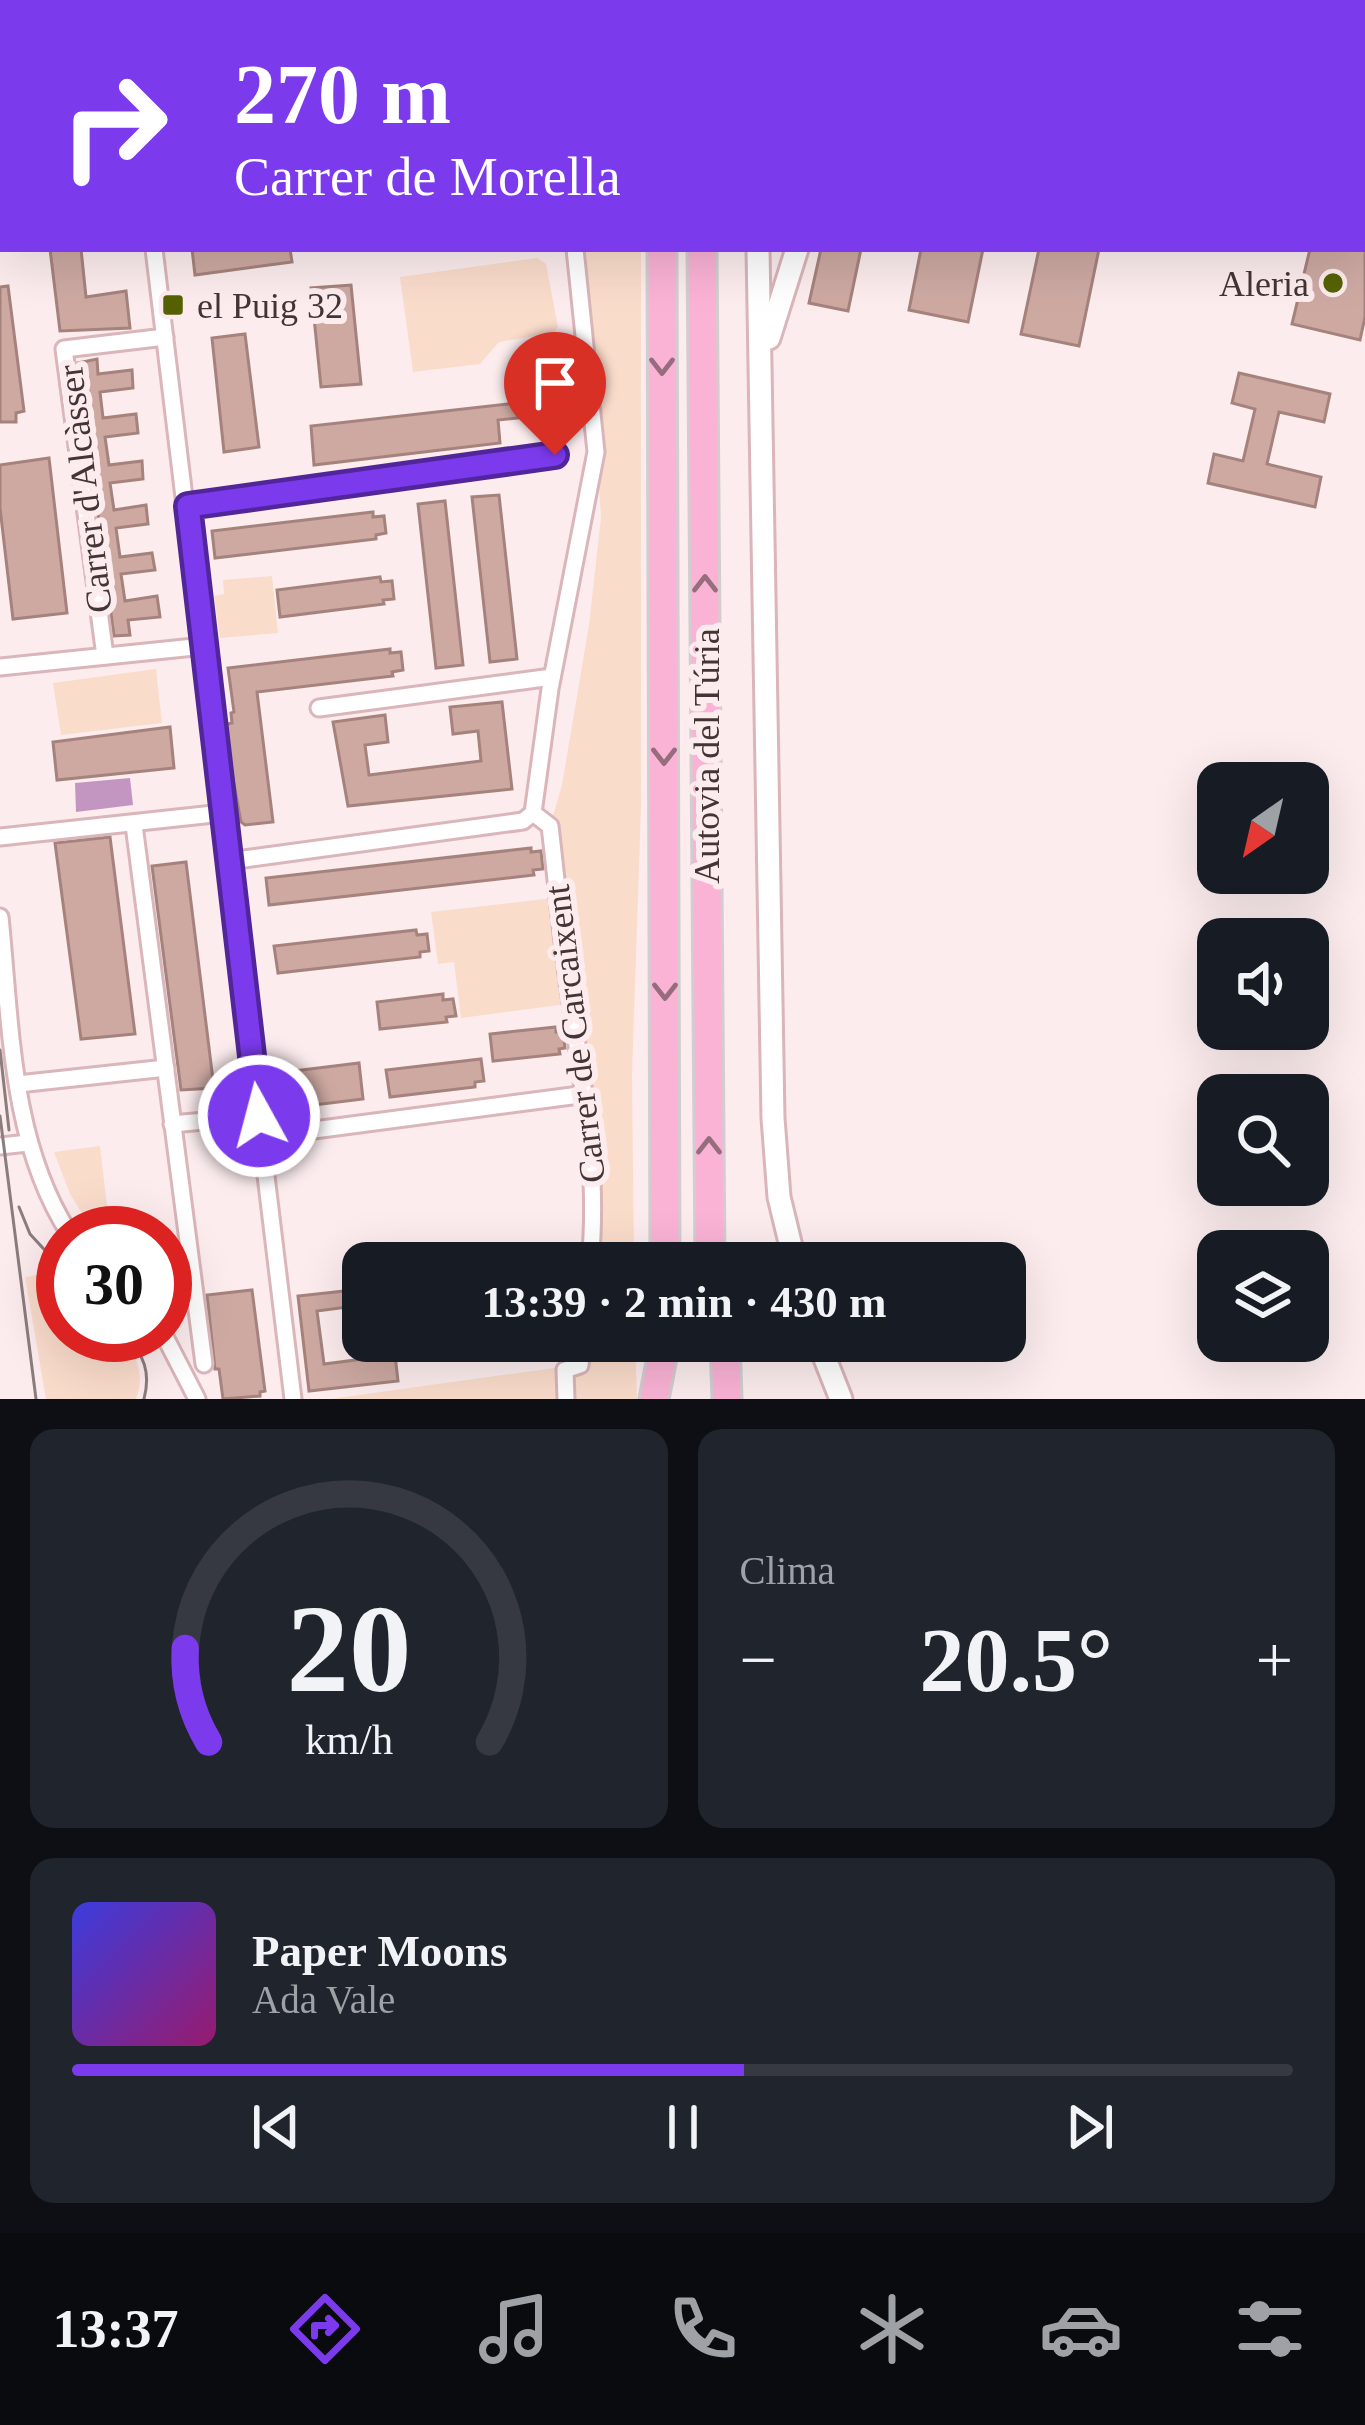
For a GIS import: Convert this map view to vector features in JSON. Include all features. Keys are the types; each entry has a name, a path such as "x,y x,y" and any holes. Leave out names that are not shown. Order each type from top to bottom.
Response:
{"highway":[{"name":"Autovia del Túria","path":"662,252 665,1242"},
{"name":"Autovia del Túria","path":"702,252 710,1242"},
{"path":"654,1399 661,1362"},
{"path":"665,1362 665,1399"},
{"path":"710,1362 710,1399"},
{"path":"726,1362 727,1399"}],"street":[{"path":"154,252 293,1399"},
{"path":"229,861 523,821 533,813 552,676 596,452 575,252"},
{"path":"758,252 773,1118 779,1198 790,1242"},
{"path":"761,368 796,252"},
{"name":"Carrer d'Alcàsser","path":"105,656 64,349 165,337"},
{"path":"188,506 555,455"},
{"path":"0,668 204,646"},
{"path":"319,708 552,676"},
{"name":"Carrer de Carcaixent","path":"533,813 550,826 587,1094 595,1217 592,1242"},
{"path":"0,837 223,814"},
{"path":"134,825 204,1364"},
{"path":"0,917 28,1143 51,1206"},
{"path":"18,1084 166,1068"},
{"path":"262,1137 587,1094"},
{"path":"172,1124 259,1116"},
{"path":"0,1146 28,1143"},
{"path":"178,1362 197,1399"},
{"path":"566,1399 565,1370 580,1362"},
{"path":"827,1362 842,1399"}],"shaded area":[{"path":"570,252 641,252 641,808 632,1075 634,1242 591,1242 592,1216 547,836 562,785 601,518 595,421"},
{"path":"537,258 546,264 558,327 553,333 499,342 480,364 413,372 400,277"},
{"path":"272,576 278,633 220,638 214,596 224,594 223,580"},
{"path":"156,669 162,723 61,735 53,683"},
{"path":"130,778 133,805 76,812 75,783"},
{"path":"553,898 567,1004 461,1018 454,962 438,964 431,912"},
{"path":"100,1146 107,1206 78,1206 54,1152"},
{"path":"36,1275 36,1341 25,1277"},
{"path":"40,1362 137,1364 136,1399 46,1399"},
{"path":"636,1362 637,1399 330,1399 583,1364"}],"building":[{"path":"50,252 81,252 86,297 126,291 130,328 60,331"},
{"path":"192,252 290,252 292,262 195,275"},
{"path":"820,252 860,252 848,311 809,303"},
{"path":"920,252 982,252 968,322 909,310"},
{"path":"1038,252 1098,252 1079,346 1021,334"},
{"name":"Aleria","path":"1309,252 1365,252 1365,317 1360,340 1292,324"},
{"path":"351,285 361,384 321,387 311,288"},
{"path":"8,286 24,411 16,413 16,422 0,422 0,287"},
{"path":"245,334 259,447 224,452 212,338"},
{"path":"97,359 98,374 132,370 133,388 100,392 103,418 136,414 138,433 105,437 109,465 142,461 143,479 110,483 114,510 146,505 148,524 116,528 120,557 152,553 155,570 121,574 125,601 157,596 160,617 128,620 130,635 114,636 78,363"},
{"path":"1239,373 1330,394 1324,422 1279,412 1267,464 1321,477 1315,507 1208,483 1214,454 1243,461 1255,409 1232,403"},
{"path":"572,374 576,412 498,420 500,443 314,465 311,426 517,403 515,379"},
{"path":"49,458 67,613 13,619 0,508 0,465"},
{"path":"499,495 517,659 490,662 472,497"},
{"path":"445,501 463,665 436,668 418,504"},
{"path":"373,512 373,517 384,516 386,533 376,539 215,558 212,531"},
{"path":"380,577 381,582 392,581 394,599 383,600 384,604 280,617 277,590"},
{"path":"390,649 390,653 401,652 403,670 392,672 393,676 257,692 273,822 241,822 228,751 227,724 232,723 234,712 228,668"},
{"path":"502,702 512,789 348,806 333,722 385,715 388,742 365,745 369,775 481,761 478,731 453,734 450,707"},
{"path":"170,727 174,768 57,780 53,742"},
{"path":"110,837 135,1034 81,1039 55,843"},
{"path":"531,848 531,852 541,851 543,869 533,870 534,875 269,905 266,878"},
{"path":"186,862 214,1088 181,1090 152,866"},
{"path":"416,930 417,935 427,934 429,951 420,952 420,957 278,973 274,946"},
{"path":"443,994 443,1000 453,999 456,1016 446,1017 447,1022 380,1029 377,1002"},
{"path":"556,1027 556,1032 563,1031 565,1048 559,1049 560,1054 493,1061 490,1034"},
{"path":"481,1059 484,1081 475,1082 475,1087 390,1097 386,1070"},
{"path":"359,1063 363,1099 273,1110 269,1074"},
{"path":"252,1290 265,1391 260,1396 223,1399 207,1295"},
{"path":"342,1291 342,1308 317,1311 324,1364 396,1362 398,1381 309,1391 298,1296"}],"tram line":[{"path":"0,1050 9,1130"},
{"path":"0,1116 36,1399"},
{"path":"19,1207 36,1241"},
{"path":"143,1362 144,1399"}],"place":[{"name":"Aleria","path":"1333,283"},
{"name":"el Puig 32","path":"173,305"}],"route":[{"path":"259,1116 188,506 555,455"}]}
